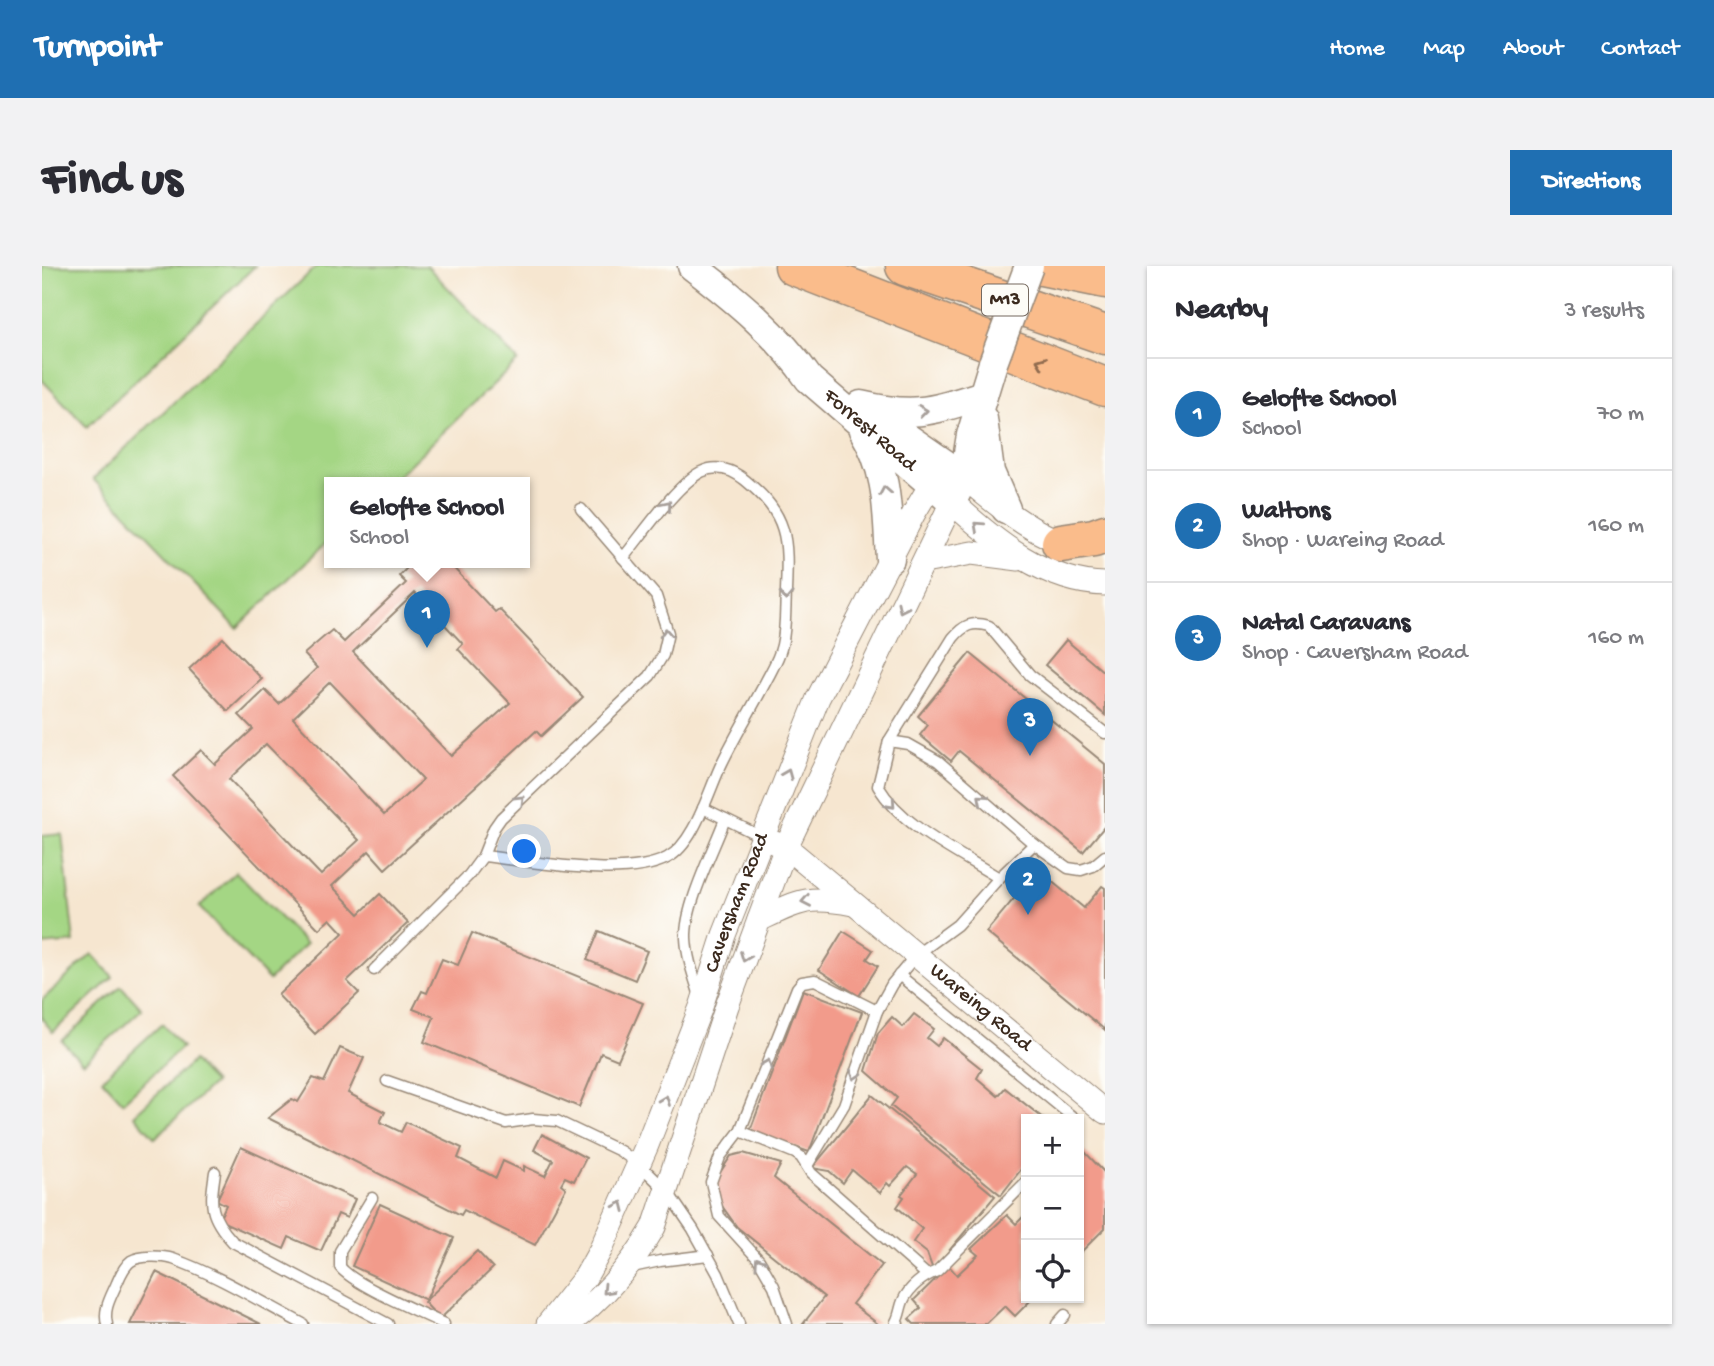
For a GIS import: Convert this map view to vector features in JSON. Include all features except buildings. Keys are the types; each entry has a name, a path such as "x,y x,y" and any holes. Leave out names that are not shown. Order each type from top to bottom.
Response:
{"highway":[{"path":"794,266 1105,387"},
{"name":"M13","path":"905,266 1105,335"},
{"path":"1039,267 1105,279"},
{"name":"M13","path":"1039,267 1105,287"},
{"path":"1045,551 1105,534"}],"street":[{"name":"Forrest Road","path":"692,266 727,293 791,354 809,379 858,412 948,481"},
{"path":"948,481 971,435 993,363 1039,267"},
{"path":"890,559 887,499 881,470 858,412 922,413 983,395"},
{"path":"983,395 983,431 990,472 1006,509 1045,551 1056,574 1105,584"},
{"path":"948,481 1006,509"},
{"path":"948,481 989,536 1045,551"},
{"name":"Caversham Road","path":"548,1324 586,1276 639,1164 702,1002 724,935 818,698 914,513 948,481"},
{"name":"Caversham Road","path":"569,1324 627,1268 654,1227 727,1006 786,847 924,562 948,481"},
{"path":"924,562 972,553 1105,550"},
{"name":"Wareing Road","path":"762,837 786,847 1100,1108"},
{"path":"759,920 795,903 812,899 856,904"}],"lane":[{"path":"483,856 604,869 646,864 669,857 686,839 703,808 722,762 779,657 788,552 780,518 763,494 737,473 725,468 702,471 684,485 623,558"},
{"path":"373,970 469,875 483,856 501,818 650,676 663,656 668,633 656,596 580,509"},
{"path":"999,878 917,826 886,799 878,786 889,741 953,638 961,628 970,624 989,626 1030,675 1105,733"},
{"path":"889,741 908,744 938,761 1034,844 1068,868 1081,870 1093,866 1105,856"},
{"path":"703,808 762,837"},
{"path":"702,1002 689,961 686,938 688,916 725,819"},
{"path":"807,1166 844,1105 877,1011 899,975 916,955 957,925 1034,844"},
{"path":"899,975 1068,1114"},
{"path":"787,1324 774,1286 760,1259 719,1216 711,1182 714,1170 720,1157 740,1131 797,988 802,982 815,980 877,1011"},
{"path":"387,1080 506,1124 533,1119 557,1121 620,1151 639,1164 667,1191 708,1255 739,1324"},
{"path":"1084,1118 1100,1108"},
{"path":"740,1131 801,1157 811,1172 926,1275"},
{"path":"215,1172 210,1203 213,1216 233,1242 388,1324"},
{"path":"898,1324 896,1322 905,1298 926,1275 937,1271 1021,1187"},
{"path":"372,1198 340,1251 340,1267 362,1283 444,1324"},
{"path":"627,1268 708,1255"},
{"path":"107,1324 108,1303 130,1261 160,1257 173,1259 303,1324"}],"green space":[{"path":"42,266 255,266 87,427 42,380"},
{"path":"317,266 427,266 518,361 396,477 324,477 324,545 237,628 93,479"},
{"path":"62,834 74,942 42,945 42,836"},
{"path":"236,872 306,944 269,980 199,907"},
{"path":"92,954 113,977 53,1032 42,1019 42,1000"},
{"path":"121,986 142,1009 83,1063 62,1041"},
{"path":"162,1024 182,1047 123,1102 102,1079"},
{"path":"193,1061 214,1083 155,1138 134,1115"}],"place":[{"name":"Gelofte School","path":"427,648"},
{"name":"Natal Caravans","path":"1030,756"},
{"name":"Waltons","path":"1028,915"}]}
